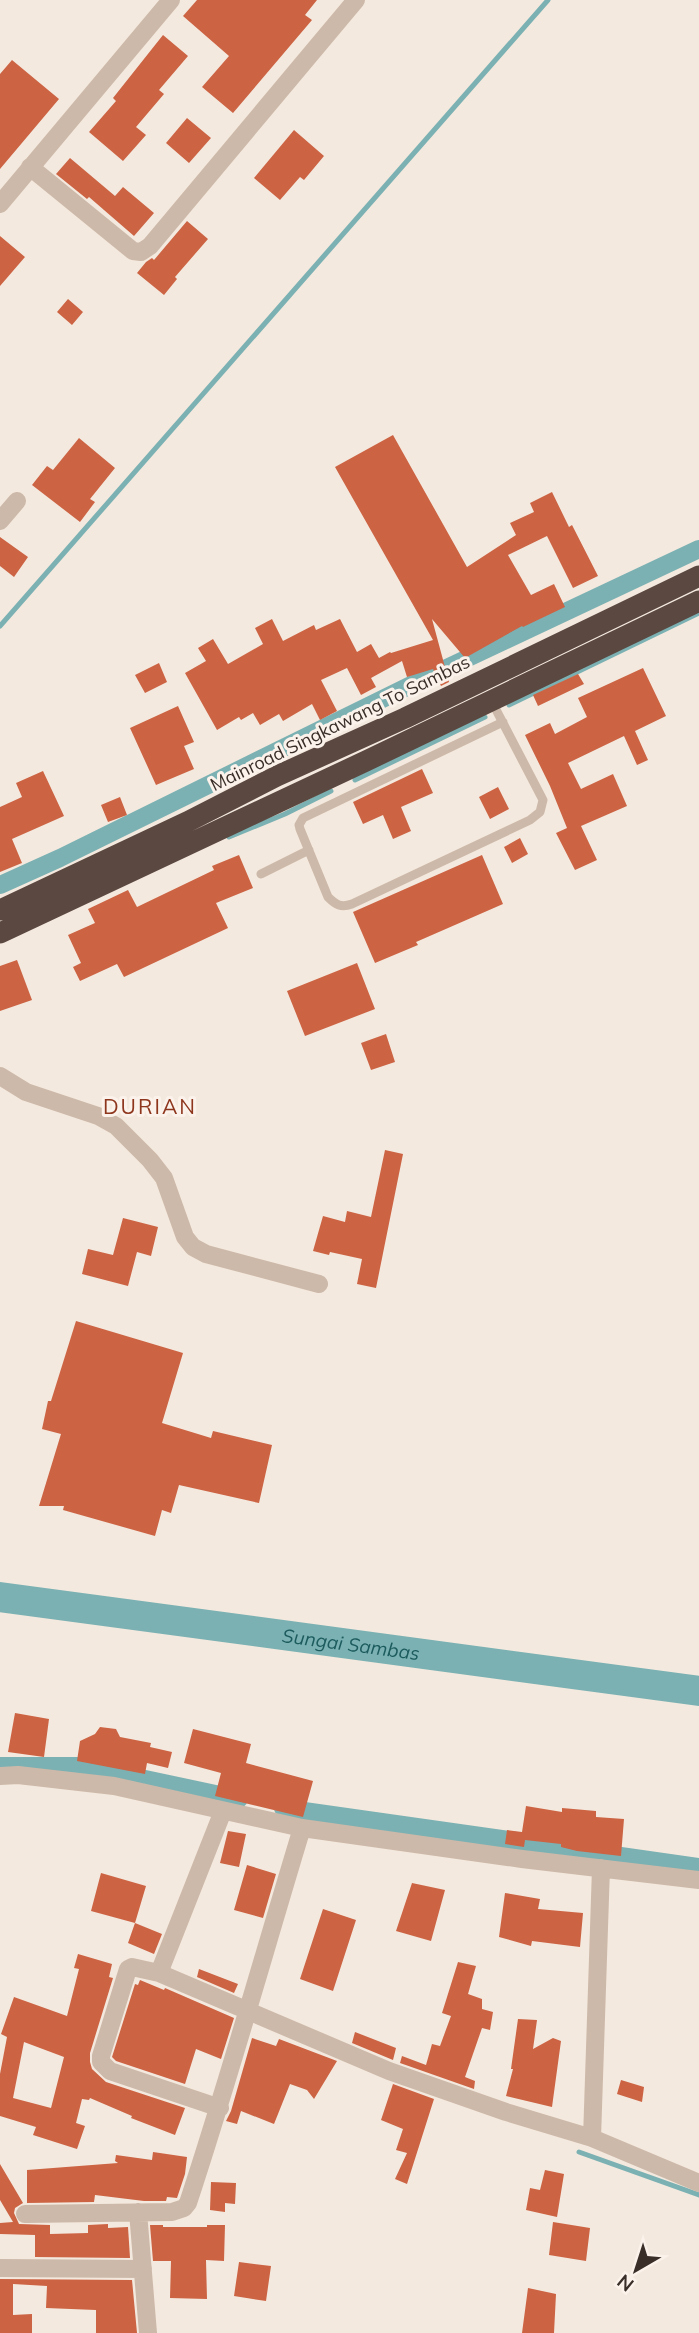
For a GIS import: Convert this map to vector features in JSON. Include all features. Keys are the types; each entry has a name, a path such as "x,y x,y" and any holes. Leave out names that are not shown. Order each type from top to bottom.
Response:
{"highway":[{"name":"Mainroad Singkawang To Sambas","path":"0,910 699,576"},
{"path":"0,933 699,601"},
{"path":"277,776 285,798"}],"street":[{"path":"0,204 171,0"},
{"path":"30,167 133,251 141,252 150,246 186,205 356,0"},
{"path":"0,521 17,500"},
{"path":"0,1076 26,1092 98,1116 116,1126 150,1160 163,1178 185,1237 193,1247 206,1254 319,1284"},
{"path":"0,1776 18,1775 114,1786 302,1828 699,1880"},
{"path":"159,1973 223,1811"},
{"path":"25,2214 172,2212 184,2208 188,2203 220,2108 302,1828"},
{"path":"592,2138 601,1868"},
{"path":"220,2108 110,2071 102,2062 101,2056 128,1969 139,1967 159,1973 389,2071 506,2112 592,2138 699,2183"},
{"path":"138,2212 148,2333"},
{"path":"0,2268 143,2269"}],"lane":[{"path":"491,700 503,722 543,800 540,812 530,820 344,907 336,905 328,897 300,829 303,818 503,722"},
{"path":"338,774 348,796"},
{"path":"261,874 309,850"}],"building":[{"path":"197,0 317,0 305,15 312,20 233,113 202,87 229,56 183,16"},
{"path":"163,35 188,56 159,90 164,94 136,127 146,135 123,161 89,132 116,101 113,98"},
{"path":"12,60 59,99 0,169 0,74"},
{"path":"187,118 211,138 189,163 166,143"},
{"path":"294,130 324,156 304,180 300,177 280,200 254,178"},
{"path":"70,158 115,196 123,187 154,213 134,236 89,197 87,199 56,174"},
{"path":"187,221 208,239 175,277 177,279 164,295 137,273 146,262 152,258 154,260"},
{"path":"0,236 25,257 0,286"},
{"path":"68,299 83,312 72,325 57,312"},
{"path":"393,435 467,567 516,535 510,523 534,512 530,503 552,492 598,576 573,588 547,536 508,555 531,595 554,584 565,607 522,626 465,658 432,619 449,682 441,686 433,669 407,677 402,661 371,678 376,687 361,695 347,668 321,680 337,711 320,720 312,704 283,721 279,714 260,725 253,713 241,720 239,717 217,730 185,673 206,661 198,648 213,639 228,664 263,644 255,628 272,619 283,641 314,625 316,630 340,619 357,652 371,644 379,658 390,652 433,640 335,467"},
{"path":"79,438 115,468 90,499 95,502 80,522 32,485 47,466 53,470"},
{"path":"0,537 28,557 14,577 0,566"},
{"path":"159,663 167,682 145,693 135,675"},
{"path":"643,668 666,716 635,731 648,760 637,765 624,736 568,763 581,789 613,774 627,806 581,826 597,860 575,870 556,833 567,828 525,735 550,723 555,734 587,717 578,698"},
{"path":"578,674 584,684 538,706 533,695"},
{"path":"178,706 194,742 184,746 194,769 156,785 130,728"},
{"path":"422,769 433,793 401,807 411,831 393,839 383,815 363,824 353,802"},
{"path":"43,771 64,816 12,839 22,863 0,872 0,807 22,797 16,783"},
{"path":"498,787 509,809 490,819 479,797"},
{"path":"120,797 127,815 108,822 101,805"},
{"path":"520,838 528,854 512,863 504,847"},
{"path":"239,855 253,888 216,903 228,928 124,977 117,964 80,981 73,967 81,963 68,935 95,923 88,909 128,890 137,907 214,870 212,866"},
{"path":"482,855 503,904 375,963 353,912"},
{"path":"17,960 32,1000 0,1011 0,966"},
{"path":"357,963 375,1009 305,1036 287,991"},
{"path":"386,1034 395,1062 371,1070 361,1043"},
{"path":"385,1150 403,1154 376,1288 357,1284 362,1259 313,1251 323,1216 345,1222 347,1211 371,1217"},
{"path":"123,1218 158,1227 151,1256 137,1252 128,1286 82,1274 88,1249 113,1255"},
{"path":"76,1321 183,1353 162,1423 211,1438 213,1431 272,1445 259,1503 179,1485 171,1513 162,1510 155,1536 63,1510 64,1506 39,1506 61,1434 42,1429 48,1401 51,1401"},
{"path":"15,1713 49,1719 44,1757 8,1752"},
{"path":"100,1727 116,1729 120,1737 151,1743 150,1747 172,1752 168,1768 147,1763 145,1774 77,1761 80,1741 95,1734"},
{"path":"193,1729 251,1744 246,1763 313,1781 303,1817 215,1796 221,1773 184,1763"},
{"path":"526,1806 562,1812 562,1808 596,1811 596,1817 624,1819 621,1856 577,1851 561,1847 561,1844 525,1840 524,1847 505,1844 507,1830 522,1832"},
{"path":"228,1831 246,1834 239,1867 220,1863"},
{"path":"247,1865 276,1874 263,1918 234,1910"},
{"path":"101,1873 146,1886 135,1923 91,1911"},
{"path":"412,1883 445,1890 431,1941 396,1931"},
{"path":"505,1893 540,1899 538,1909 583,1913 580,1947 532,1941 531,1946 499,1937"},
{"path":"323,1909 356,1920 333,1991 300,1979"},
{"path":"135,1923 162,1934 154,1954 128,1943"},
{"path":"78,1954 112,1964 109,1977 113,1978 90,2053 92,2069 106,2082 185,2108 175,2135 90,2098 82,2099 76,2123 85,2126 77,2149 33,2135 36,2127 0,2116 0,2074 7,2037 1,2034 14,1997 67,2016 79,1969 74,1968","holes":["24,2042 64,2057 51,2108 13,2098"]},
{"path":"458,1962 476,1966 468,1994 482,1999 482,2009 493,2012 490,2030 482,2028 465,2077 475,2081 474,2089 400,2063 402,2056 426,2065 432,2044 440,2046 451,2016 442,2013"},
{"path":"199,1969 238,1984 234,1993 197,1977"},
{"path":"140,1980 234,2018 221,2059 196,2049 185,2084 116,2061 112,2057 135,1984 138,1985"},
{"path":"518,2019 537,2020 533,2049 553,2038 561,2041 552,2107 506,2096 513,2069"},
{"path":"355,2032 396,2048 393,2060 352,2043"},
{"path":"252,2038 276,2046 279,2039 337,2061 314,2099 307,2090 290,2084 274,2124 241,2111 237,2124 226,2121"},
{"path":"621,2080 644,2087 642,2102 617,2094"},
{"path":"393,2084 434,2099 407,2184 395,2179 407,2153 396,2150 403,2129 381,2120"},
{"path":"153,2152 187,2157 177,2198 144,2201 95,2195 94,2202 27,2203 27,2170 118,2163 115,2161 116,2155 152,2160"},
{"path":"0,2164 23,2203 15,2208 14,2213 19,2224 50,2225 50,2234 88,2233 88,2225 128,2227 130,2258 35,2257 35,2235 0,2234 0,2223 13,2222 0,2200"},
{"path":"545,2170 564,2174 557,2217 526,2210 530,2188 540,2190"},
{"path":"211,2182 236,2183 235,2204 225,2203 225,2212 210,2210"},
{"path":"553,2222 590,2228 586,2261 549,2255"},
{"path":"150,2225 225,2225 224,2261 206,2260 207,2299 170,2298 171,2261 153,2261"},
{"path":"239,2262 271,2266 266,2301 234,2296"},
{"path":"0,2279 132,2280 137,2333 96,2333 96,2310 46,2308 47,2286 13,2284 13,2315 32,2314 32,2333 0,2333"},
{"path":"528,2288 556,2294 554,2333 522,2333"}],"waterway":[{"path":"0,626 548,0"},
{"path":"0,885 419,681 699,549"},
{"path":"509,705 699,613"},
{"path":"355,780 485,717"},
{"path":"229,837 331,791"},
{"name":"Sungai Sambas","path":"0,1597 699,1691"},
{"path":"0,1766 84,1766 239,1799"},
{"path":"283,1808 699,1867"},
{"path":"579,2152 699,2195"}],"district":[{"name":"DURIAN","path":"150,1106"}]}
